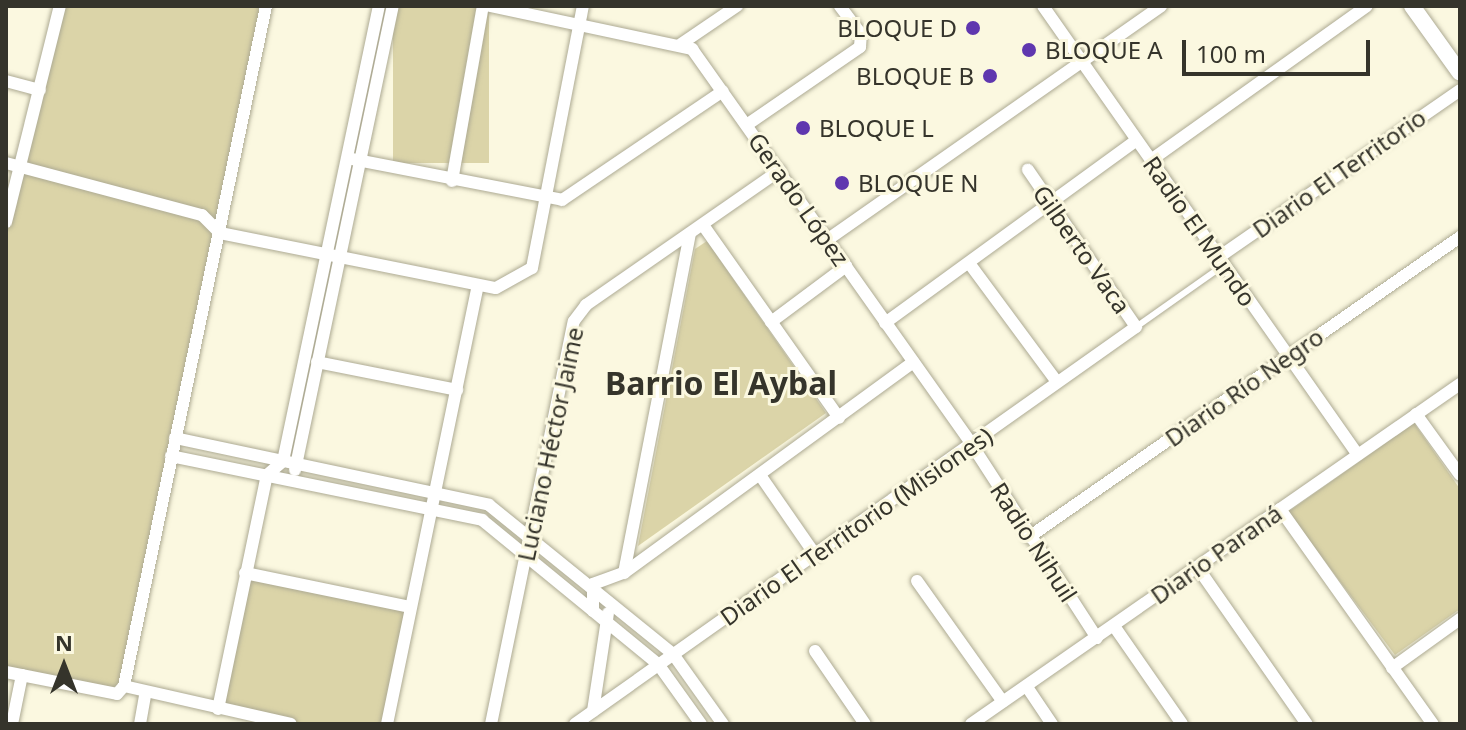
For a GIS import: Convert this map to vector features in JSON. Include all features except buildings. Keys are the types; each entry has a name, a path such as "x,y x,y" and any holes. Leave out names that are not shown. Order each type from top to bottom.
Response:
{"street":[{"path":"6,222 13,164 40,90 60,6"},
{"path":"6,672 117,694 124,686 266,6"},
{"path":"292,481 290,462 325,257 379,6"},
{"path":"218,709 267,475 290,462 317,362 393,6"},
{"path":"452,181 483,6"},
{"path":"490,6 681,44 737,6"},
{"path":"13,164 202,215 220,233 339,261 477,289 530,275 548,201 583,6"},
{"path":"748,124 860,47 861,34 840,6"},
{"name":"Radio El Mundo","path":"1043,6 1358,455"},
{"path":"827,240 1161,6"},
{"path":"1151,160 1367,6"},
{"path":"1412,6 1460,73"},
{"name":"Gerado López","path":"681,44 748,124 972,445"},
{"path":"6,81 40,90"},
{"name":"Diario El Territorio","path":"1222,261 1460,90"},
{"path":"346,157 548,201 573,194 723,91"},
{"path":"885,323 1137,140"},
{"name":"Luciano Héctor Jaime","path":"491,724 574,321 780,170"},
{"name":"Gilberto Vaca","path":"1028,170 1136,327"},
{"path":"703,225 839,418"},
{"path":"624,573 690,234"},
{"name":"Diario Río Negro","path":"1029,537 1460,237"},
{"path":"969,263 1057,382"},
{"path":"771,322 846,266"},
{"path":"387,724 477,289"},
{"name":"Diario El Territorio (Misiones)","path":"575,724 1136,327"},
{"path":"317,362 457,390"},
{"path":"593,584 624,573 913,362"},
{"name":"Diario Paraná","path":"971,724 1460,384"},
{"path":"1416,414 1460,475"},
{"path":"175,438 489,505 593,584 673,654 723,724"},
{"name":"Radio Nihuil","path":"972,445 1097,638"},
{"path":"171,456 482,520 658,664 701,724"},
{"path":"760,475 816,556"},
{"path":"1280,509 1433,724"},
{"path":"1198,568 1307,724"},
{"path":"245,573 410,607"},
{"path":"917,581 1003,702"},
{"path":"593,584 593,611"},
{"path":"593,711 611,602"},
{"path":"1392,668 1460,619"},
{"path":"1114,626 1182,724"},
{"path":"815,651 865,724"},
{"path":"12,724 22,675"},
{"path":"124,686 145,696 218,709 252,720 291,724"},
{"path":"1027,687 1052,724"},
{"path":"140,724 145,696"}],"lane":[{"path":"1136,327 1222,261"}],"shaded area":[{"path":"62,6 265,6 117,694 6,672 6,236"},
{"path":"393,6 489,6 489,163 393,163"},
{"path":"707,241 826,413 638,546 695,249"},
{"path":"1414,423 1460,489 1460,609 1395,655 1288,512"},
{"path":"245,573 410,608 387,724 289,724 218,709"}],"place":[{"name":"BLOQUE D","path":"973,28"},
{"name":"BLOQUE A","path":"1029,50"},
{"name":"BLOQUE B","path":"990,76"},
{"name":"BLOQUE L","path":"803,128"},
{"name":"BLOQUE N","path":"842,183"}],"district":[{"name":"Barrio El Aybal","path":"721,383"}]}
